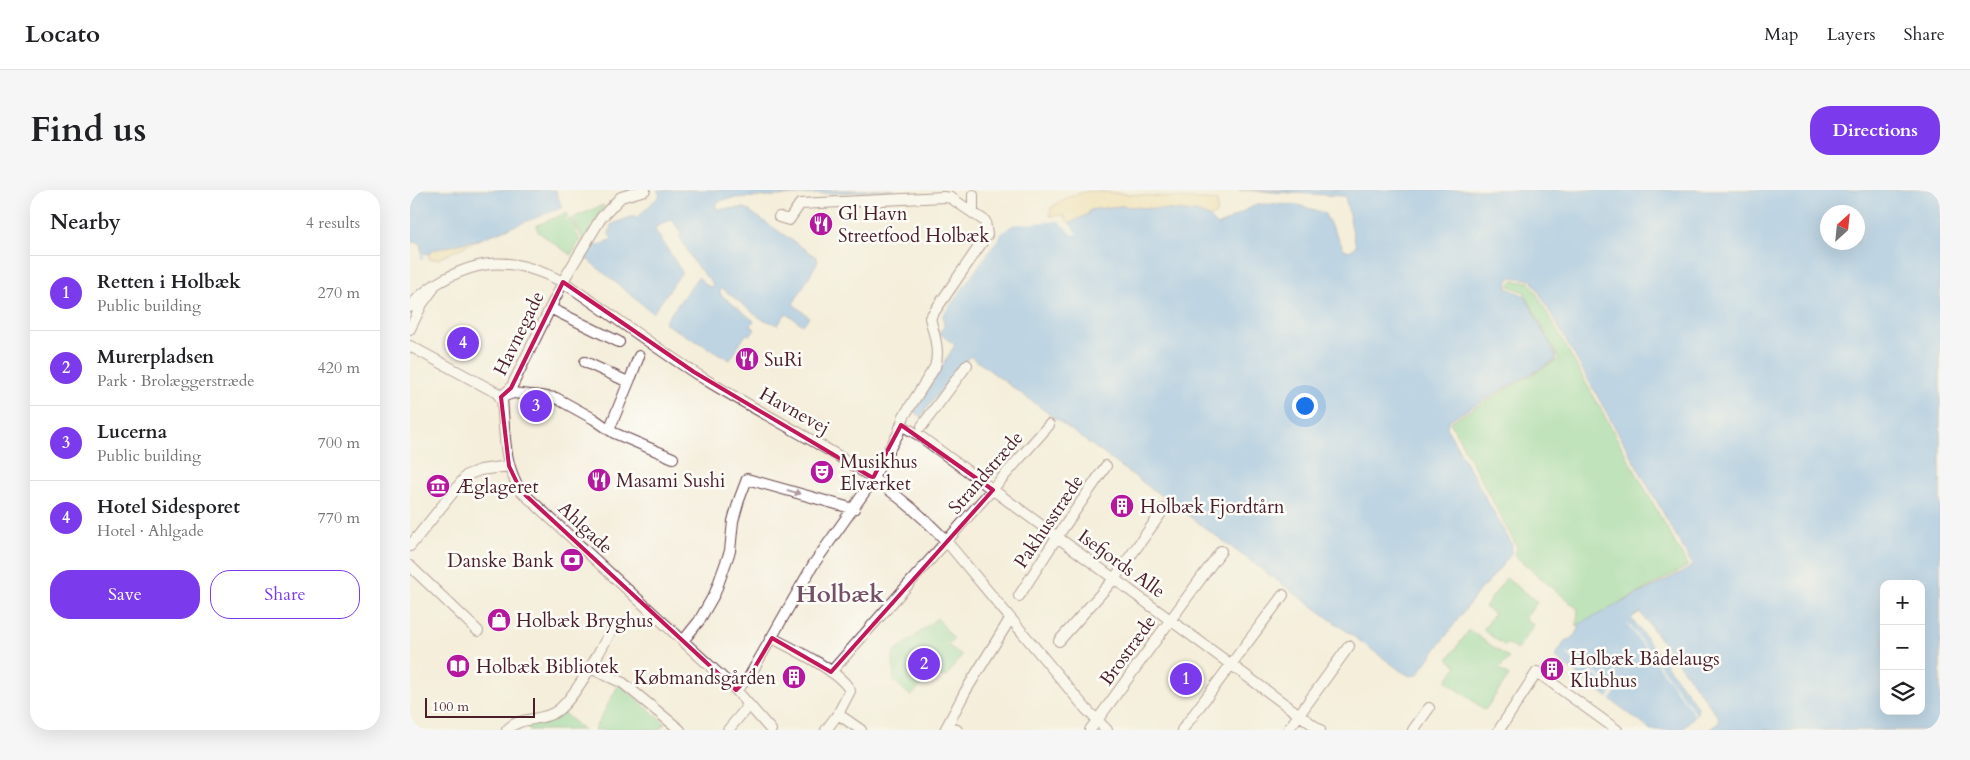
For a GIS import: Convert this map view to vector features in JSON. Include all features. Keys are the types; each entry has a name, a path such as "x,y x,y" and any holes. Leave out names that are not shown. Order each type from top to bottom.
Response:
{"street":[{"path":"563,282 601,218 621,197 643,191"},
{"path":"973,195 973,212"},
{"path":"736,690 749,678 813,565 854,509 873,478 904,416 935,367 940,347 930,318 987,234 985,221 951,198 944,197 800,204 789,220 779,217"},
{"name":"Havnevej","path":"410,307 421,294 452,274 469,268 505,263 543,271 563,282 694,372 816,441 873,478 917,511 946,542 1097,721 1107,730"},
{"name":"Havnegade","path":"501,397 511,388 563,282"},
{"name":"Havnevej","path":"410,329 428,295 437,284"},
{"path":"550,308 619,342"},
{"path":"410,346 493,389 501,397 513,393 556,398 594,419 609,430 673,458"},
{"path":"609,430 639,356"},
{"path":"585,362 629,379"},
{"path":"922,426 968,365"},
{"name":"Ahlgade","path":"501,397 509,466 514,479 522,491 736,690 771,730"},
{"name":"Isefjords Alle","path":"901,425 917,434 1320,730"},
{"name":"Strandstræde","path":"831,672 1049,425"},
{"path":"410,546 467,475 480,470 509,466"},
{"name":"Pakhusstræde","path":"1019,596 1056,536 1106,466"},
{"path":"683,641 699,621 714,593 730,551 733,521 747,478 854,509"},
{"path":"1059,641 1114,579 1164,509"},
{"name":"Brostræde","path":"1090,730 1221,551"},
{"path":"410,566 478,631"},
{"path":"1182,730 1283,595"},
{"path":"950,728 965,692 1010,619"},
{"path":"507,730 517,723 547,716 558,711 590,668 613,627"},
{"path":"772,638 823,666 847,684 850,691 838,714 826,730"},
{"path":"1288,730 1350,646"},
{"path":"590,668 623,683 680,730"},
{"path":"1498,730 1537,672 1617,730"},
{"path":"728,730 749,705"},
{"path":"1413,730 1429,708"},
{"path":"838,714 861,730"}],"highlighted area":[{"path":"563,282 694,372 873,478 901,425 993,490 831,672 772,638 749,677 736,690 521,491 509,466 501,397 511,388"}],"green space":[{"path":"603,205 604,207 583,240 573,218"},
{"path":"566,213 568,217 565,218 566,221 571,219 580,241 571,255 538,232 537,225"},
{"path":"1512,281 1530,282 1688,566 1577,626 1578,609 1515,556 1517,547 1450,422 1559,359 1524,292 1509,286"},
{"path":"1506,578 1537,602 1525,619 1534,625 1517,650 1507,643 1505,646 1483,630 1494,614 1485,607"},
{"path":"937,618 954,639 947,645 962,655 946,677 933,674 911,696 894,681 893,654"},
{"path":"1469,630 1509,658 1499,669 1509,676 1485,710 1446,681 1457,666 1448,659"},
{"path":"619,684 665,723 659,730 594,730"},
{"path":"563,713 584,730 529,730 527,726 552,721"}],"sand":[{"path":"1090,191 1217,201 1217,213 1210,218 1196,212 1121,206 1090,210 1077,233 1063,215 1050,216 1051,208 1060,202 1074,195"},
{"path":"480,239 438,259 429,259 429,254 433,250"}],"water":[{"path":"410,190 557,190 562,208 480,239 433,250 429,254 422,253 420,243 410,242"},
{"path":"657,190 894,190 735,198 722,200 716,204 716,209 745,208 816,257 818,261 793,304 809,317 803,325 786,313 778,325 760,318 723,289 720,290 720,294 754,321 750,325 755,329 751,335 746,334 730,360 664,323 698,277 708,286 712,287 713,284 695,264 680,237 681,233 672,219 656,227 655,230 682,272 653,313 582,255 596,246 611,241 612,238 609,235 611,225 630,217 638,217 660,195"},
{"path":"1239,190 1940,190 1940,730 1709,730 1720,719 1640,612 1631,618 1698,707 1697,713 1682,730 1651,730 1557,659 1556,655 1566,640 1572,639 1580,627 1579,624 1690,568 1692,564 1532,280 1512,277 1508,280 1507,288 1525,296 1556,356 1555,360 1449,420 1447,426 1512,545 1511,554 1486,585 1481,588 1417,675 1410,676 1401,671 970,356 962,365 959,365 921,417 914,412 955,345 939,333 944,327 943,315 1003,231 1009,227 1035,220 1053,220 1068,224 1088,214 1090,210 1121,206 1196,212 1209,217 1218,226 1257,204 1298,205 1324,213 1344,249 1350,251 1356,246 1345,196"}],"pier":[{"path":"562,208 532,222 463,247"},
{"path":"1059,217 1066,223 1068,222 1077,233 1073,235 1059,221 1012,225 1002,233 943,315 943,311 991,243 1007,224 1026,219"},
{"path":"1627,624 1696,714 1695,715"},
{"path":"1566,652 1615,687 1623,680 1610,700 1608,698 1614,689"}],"waterway":[{"path":"422,253 422,259"}],"place":[{"name":"Gl Havn Streetfood Holbæk","path":"821,224"},
{"name":"Hotel Sidesporet","path":"463,343"},
{"name":"SuRi","path":"747,359"},
{"name":"Lucerna","path":"536,406"},
{"name":"Musikhus Elværket","path":"822,472"},
{"name":"Masami Sushi","path":"599,480"},
{"name":"Æglageret","path":"438,486"},
{"name":"Holbæk Fjordtårn","path":"1122,506"},
{"name":"Danske Bank","path":"572,560"},
{"name":"Holbæk Bryghus","path":"499,620"},
{"name":"Murerpladsen","path":"924,664"},
{"name":"Holbæk Bibliotek","path":"458,666"},
{"name":"Holbæk Bådelaugs Klubhus","path":"1552,669"},
{"name":"Købmandsgården","path":"794,677"},
{"name":"Retten i Holbæk","path":"1186,679"}],"district":[{"name":"Holbæk","path":"840,594"}]}
